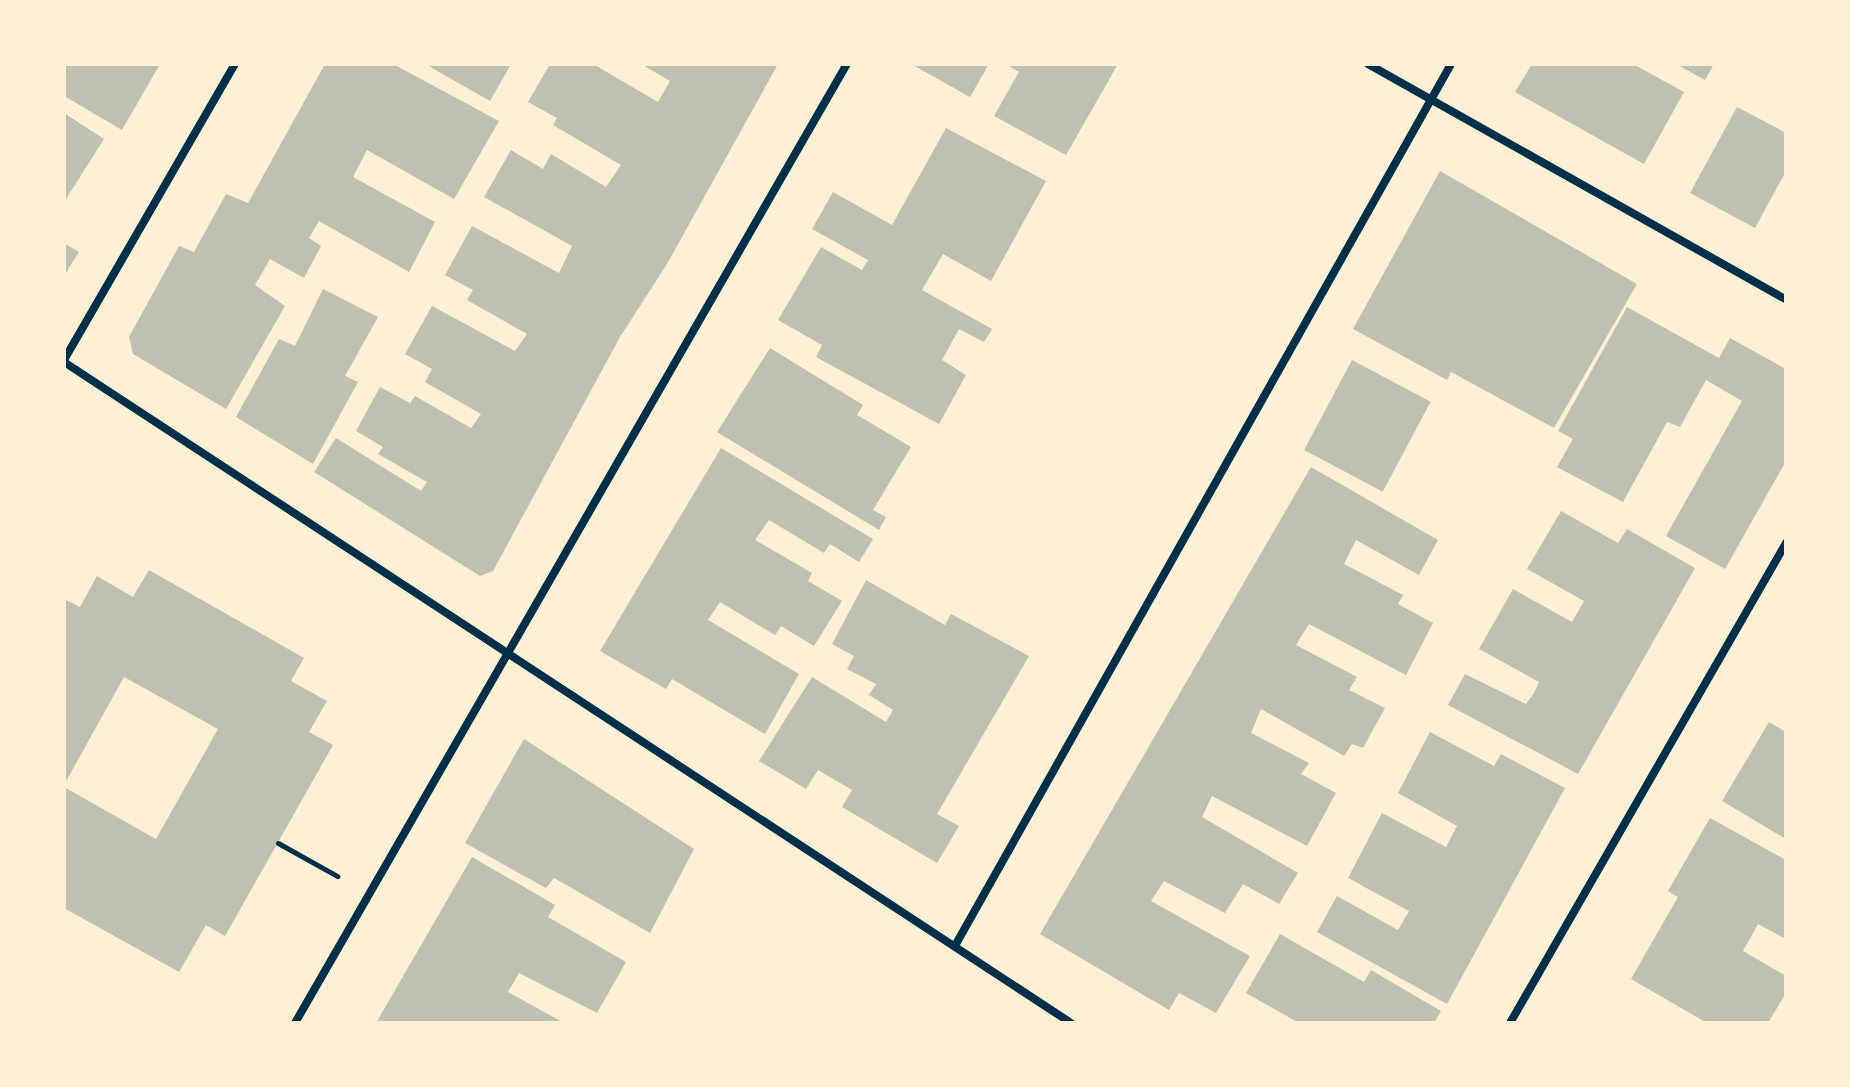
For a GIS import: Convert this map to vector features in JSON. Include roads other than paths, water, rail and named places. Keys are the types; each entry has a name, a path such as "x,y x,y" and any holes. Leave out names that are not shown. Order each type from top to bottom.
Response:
{"street":[{"path":"235,64 64,361 956,944 1071,1023"},
{"path":"295,1023 847,64"},
{"path":"1368,64 1786,300"},
{"path":"956,944 1451,64"},
{"path":"1510,1023 1786,543"}]}
